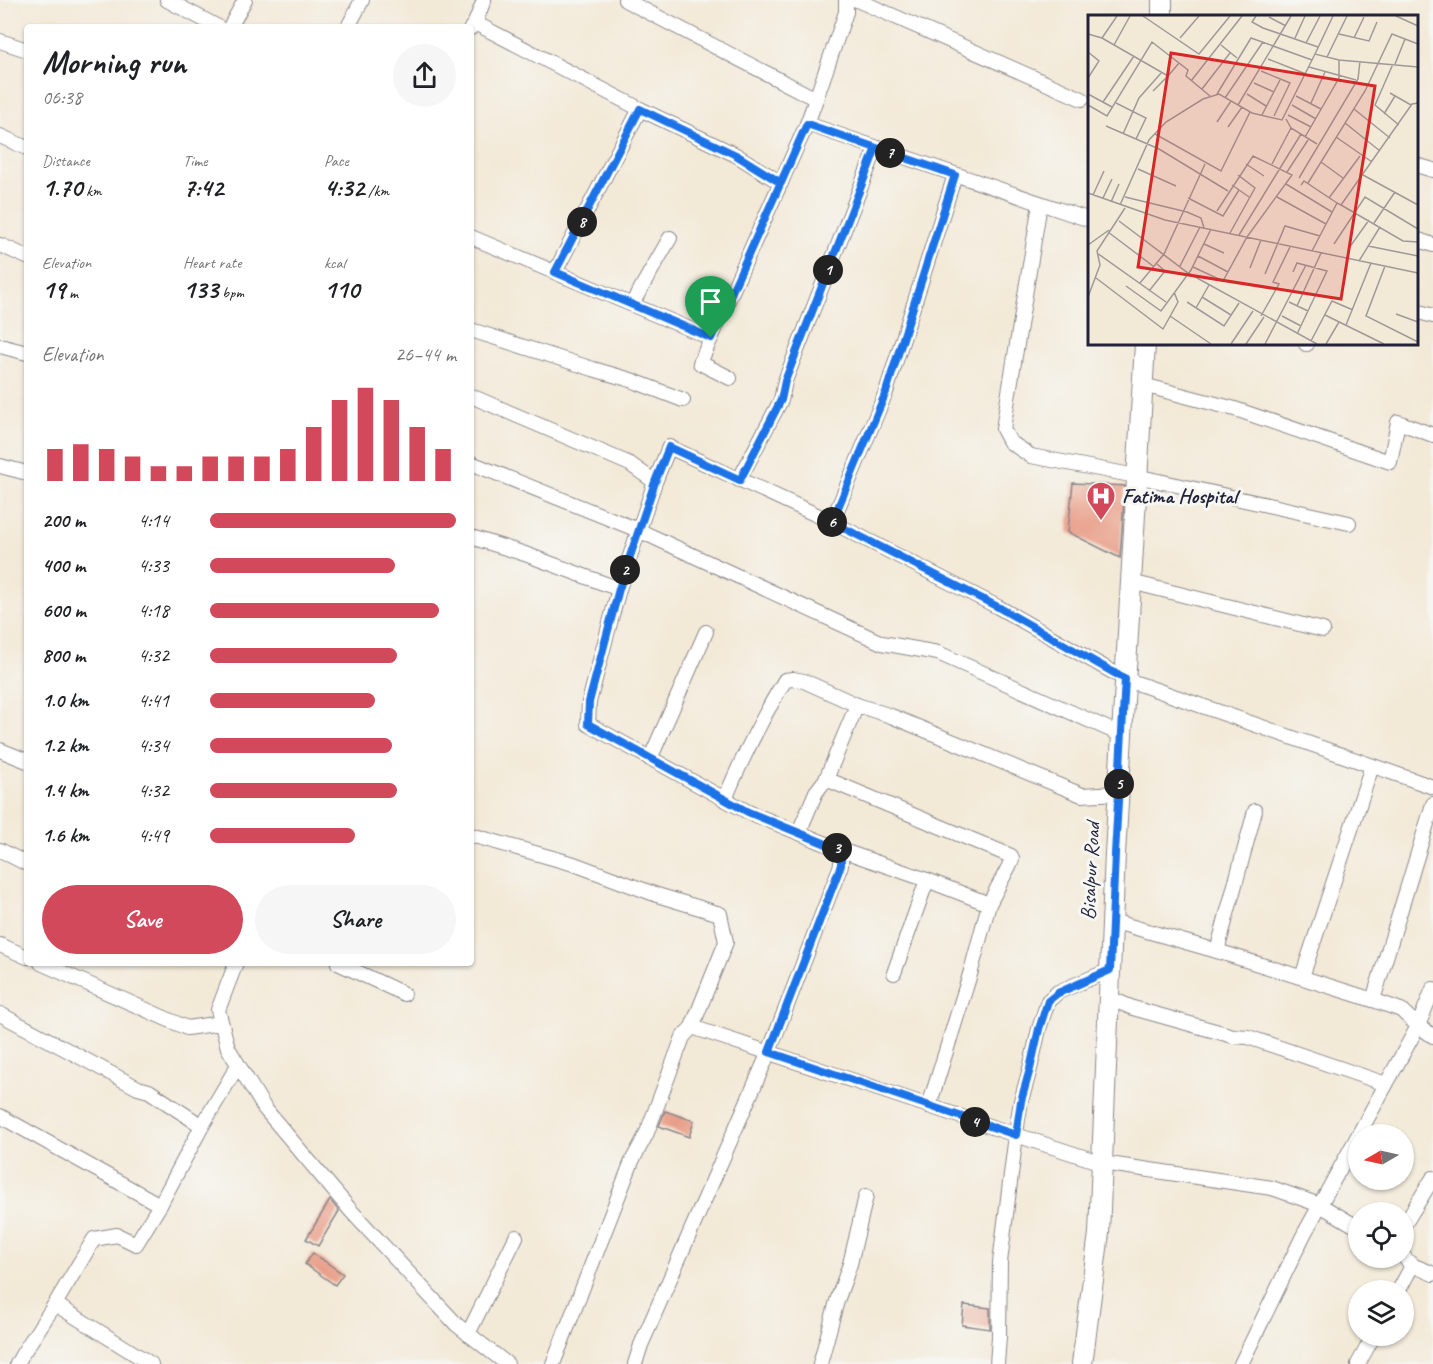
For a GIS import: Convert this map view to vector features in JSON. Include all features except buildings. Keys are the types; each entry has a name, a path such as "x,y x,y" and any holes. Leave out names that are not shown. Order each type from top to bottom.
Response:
{"main road":[{"name":"Bisalpur Road","path":"1082,1364 1099,1233 1118,793 1145,345"}],"street":[{"path":"167,0 212,24"},
{"path":"232,24 245,0"},
{"path":"350,24 362,0"},
{"path":"473,24 484,0"},
{"path":"625,0 816,99"},
{"path":"730,378 700,363 807,124 846,12 846,0"},
{"path":"857,0 1082,99"},
{"path":"474,26 736,155 781,183"},
{"path":"0,41 24,49"},
{"path":"555,272 640,109"},
{"path":"807,124 1088,220"},
{"path":"0,136 24,147"},
{"path":"740,480 781,400 785,381 876,148"},
{"path":"1418,166 1433,170"},
{"path":"832,522 886,392 955,175"},
{"path":"1040,204 1003,429 1010,442 1031,456 1349,523"},
{"path":"632,304 670,237"},
{"path":"474,238 711,338"},
{"path":"1418,240 1433,245"},
{"path":"0,245 24,256"},
{"path":"1418,312 1433,316"},
{"path":"474,331 631,380 683,400"},
{"path":"0,346 24,351"},
{"path":"1143,385 1235,409 1389,462 1398,422 1433,435"},
{"path":"474,397 630,464 655,482"},
{"path":"988,904 841,850 748,812 588,724 589,702 619,589 669,447 832,522 998,607 1125,679 1433,788"},
{"path":"474,464 638,530 882,643 938,653 1122,735"},
{"path":"0,466 24,472"},
{"path":"474,538 619,589"},
{"path":"1131,582 1323,630"},
{"path":"650,759 706,633"},
{"path":"725,799 759,727 785,680 793,679 804,681 857,705 891,716 1083,795 1118,793"},
{"path":"799,832 816,792 826,779 857,705"},
{"path":"0,750 24,759"},
{"path":"1302,977 1372,766"},
{"path":"826,779 1011,856 1012,859 988,904 971,971 929,1106"},
{"path":"1373,1000 1433,804"},
{"path":"1217,951 1255,811"},
{"path":"474,837 574,864 657,895 720,914 726,942 692,1027 683,1037 646,1135 632,1161 553,1364"},
{"path":"0,850 24,862"},
{"path":"635,1364 769,1052 841,865 841,850"},
{"path":"894,973 927,880"},
{"path":"1112,921 1302,977 1401,1010 1433,1036"},
{"path":"0,945 24,956"},
{"path":"48,966 187,1028 221,1023"},
{"path":"233,966 218,1010 228,1048 265,1109 352,1212 457,1326 507,1364"},
{"path":"344,966 404,994"},
{"path":"997,1364 1000,1263 1016,1135 1021,1101 1039,1029 1048,1001 1058,993 1110,970"},
{"path":"1240,1364 1303,1236 1418,1026 1433,989"},
{"path":"1109,998 1155,1015 1233,1036 1248,1037 1386,1084"},
{"path":"0,1014 138,1088 149,1091 202,1126"},
{"path":"692,1027 1102,1162 1272,1188 1320,1205 1348,1222"},
{"path":"17,1364 94,1239 117,1235 136,1244 238,1065"},
{"path":"0,1116 160,1205"},
{"path":"1414,1209 1433,1178"},
{"path":"820,1364 837,1301 850,1264 866,1197"},
{"path":"468,1334 516,1237"},
{"path":"1414,1264 1433,1274"},
{"path":"55,1304 151,1364"},
{"path":"1358,1364 1368,1346"}],"place":[{"name":"Fatima Hospital","path":"1101,522"}],"route":[{"path":"711,338 555,272 640,109 736,155 781,183 807,124 955,175 886,392 832,522 998,607 1125,679 1110,970 1058,993 1048,1001 1021,1101 1016,1135 769,1052 841,865 841,850 748,812 588,724 589,702 619,589 669,447 740,480 781,400 785,381 876,148 807,124 781,183 711,338"}]}
